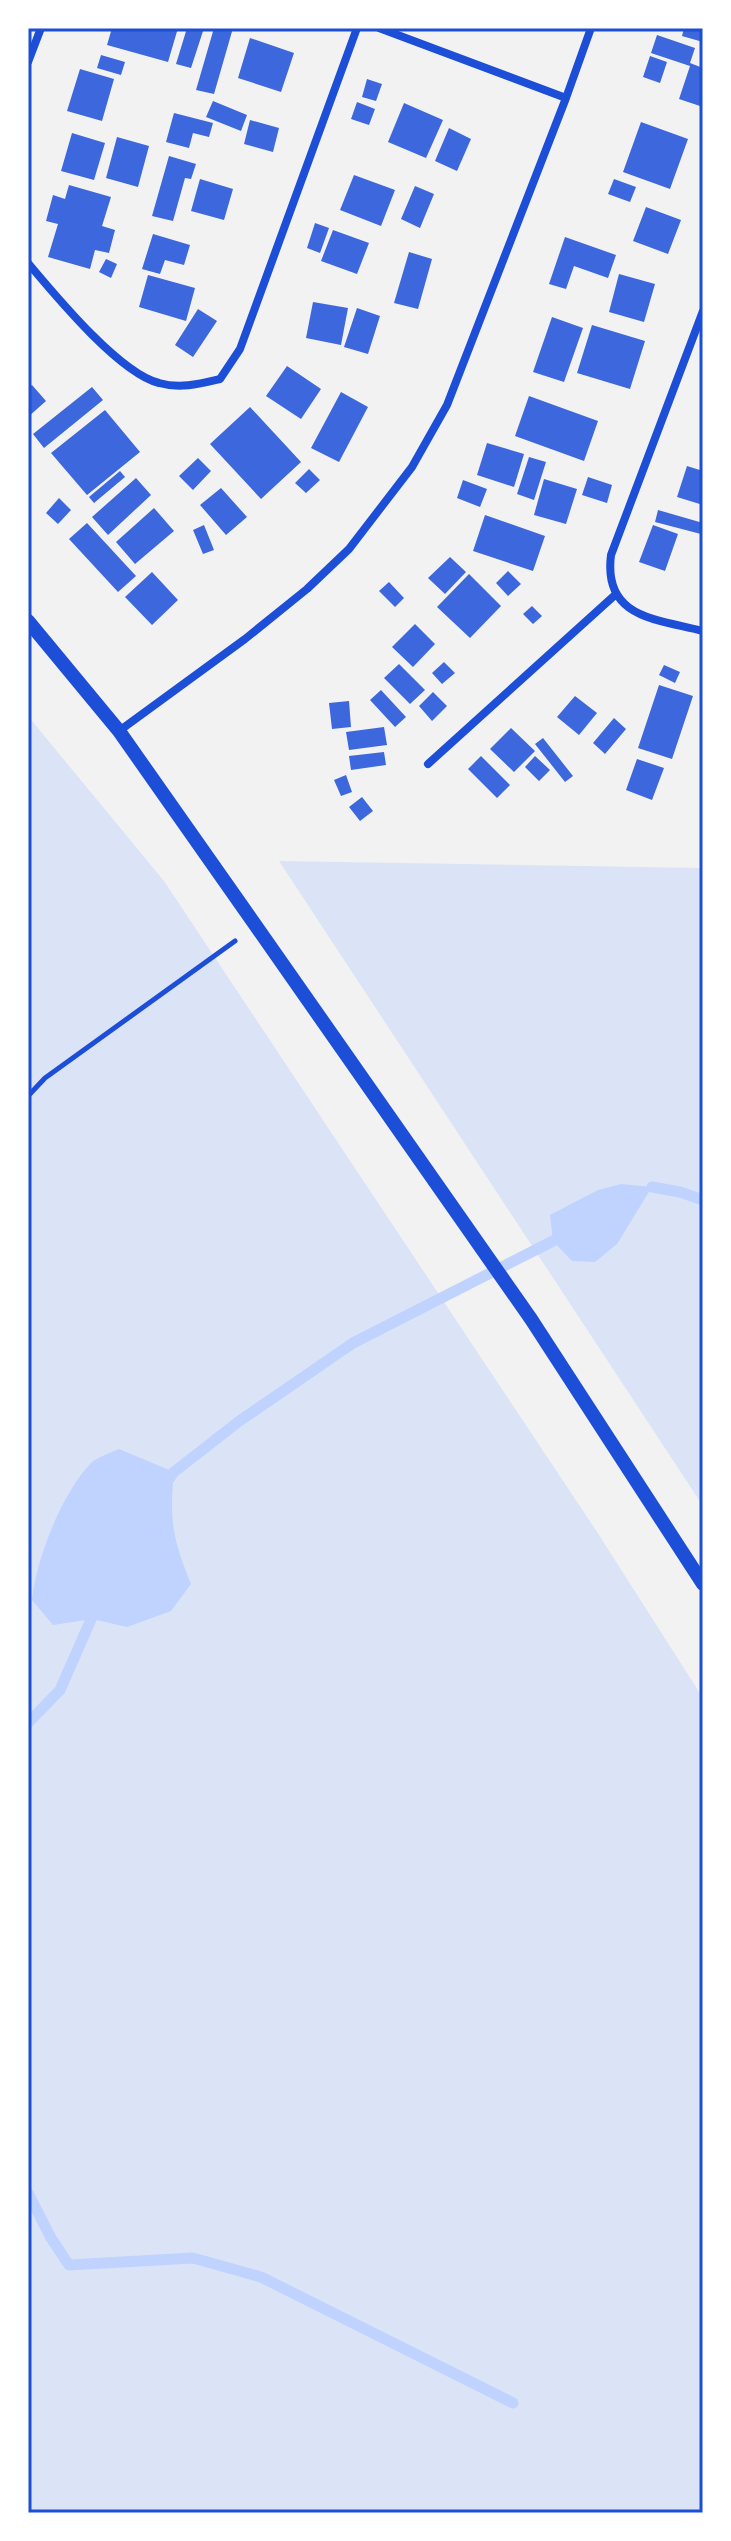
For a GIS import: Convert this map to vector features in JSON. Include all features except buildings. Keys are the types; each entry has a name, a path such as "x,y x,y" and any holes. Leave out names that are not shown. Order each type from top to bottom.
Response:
{"street":[{"path":"28,62 41,28"},
{"path":"28,263 133,371 158,383 190,386 220,379 240,349 357,28"},
{"path":"379,28 566,98"},
{"path":"119,731 245,639 307,589 349,549 412,467 447,405 591,28"},
{"path":"703,311 611,555 611,584 615,595 641,616 703,631"},
{"path":"428,764 615,595"},
{"path":"28,621 119,731 256,926 531,1319 703,1584"}],"path":[{"path":"28,1096 45,1078 256,926"}],"shaded area":[{"path":"28,716 164,881 599,1535 703,1698 703,2513 28,2513"},
{"path":"279,861 703,868 703,1506"}],"water":[{"path":"621,1184 652,1187 617,1244 595,1262 572,1261 553,1241 550,1215 598,1190"},
{"path":"119,1449 174,1472 174,1530 191,1584 171,1611 127,1627 92,1619 53,1625 32,1600 52,1527 70,1491 91,1463"}],"waterway":[{"path":"652,1187 703,1200"},
{"path":"166,1483 174,1472 238,1422 353,1343 553,1241"},
{"path":"28,1723 60,1690 96,1608"},
{"path":"28,2193 69,2265 193,2258 261,2277 513,2403"}]}
